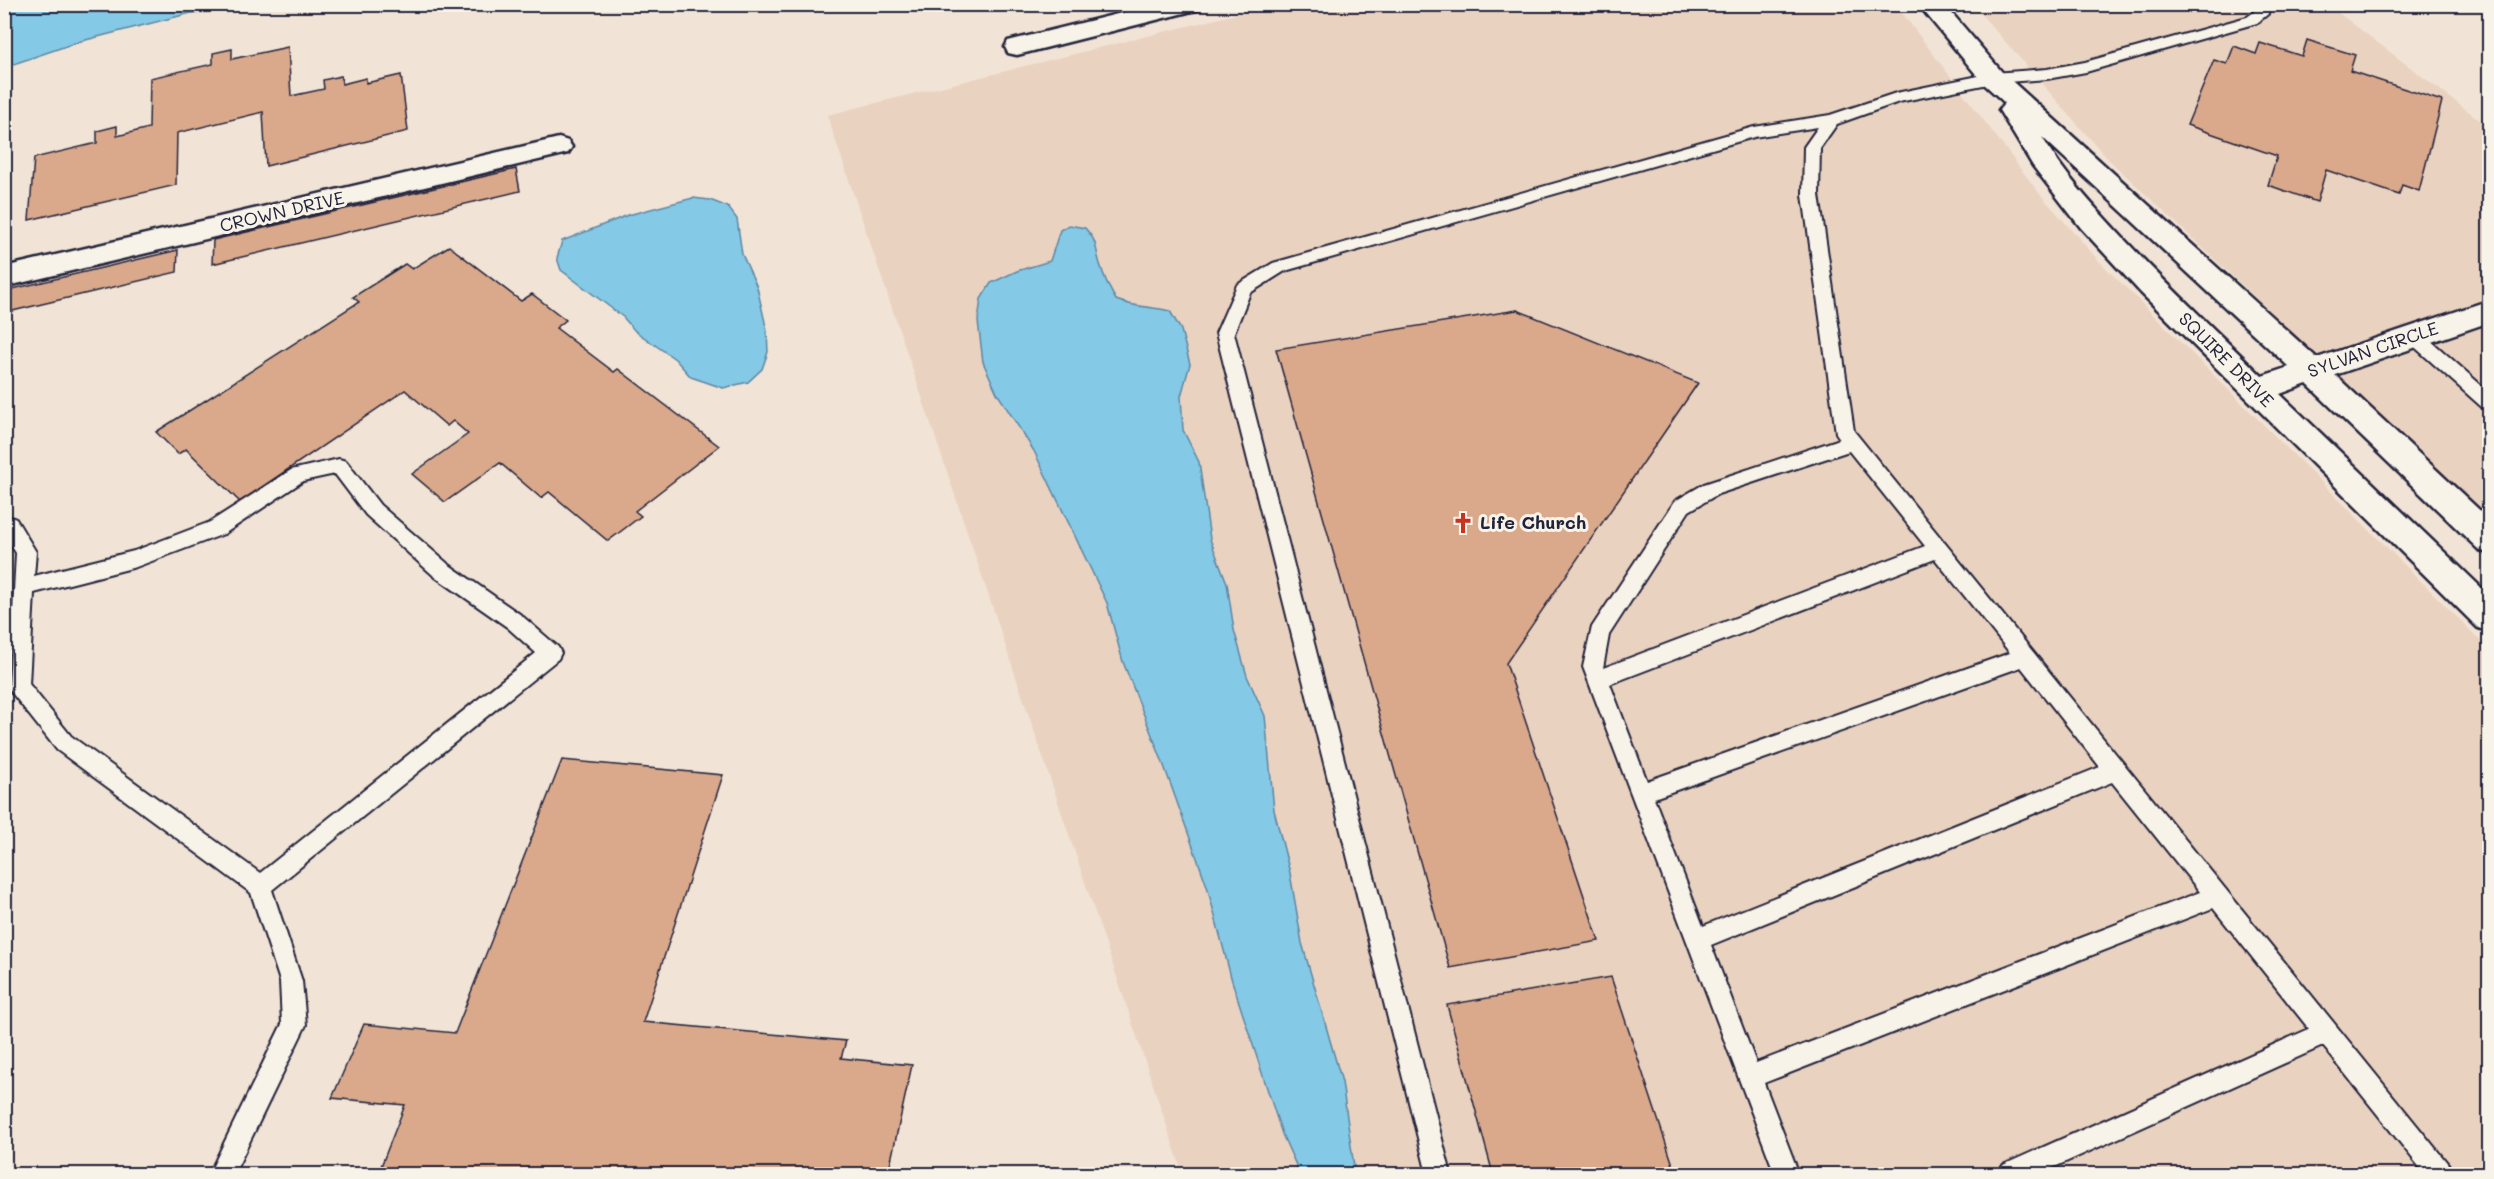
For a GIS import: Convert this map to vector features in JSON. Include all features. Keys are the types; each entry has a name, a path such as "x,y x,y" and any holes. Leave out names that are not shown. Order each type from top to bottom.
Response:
{"street":[{"path":"1017,47 1191,4"},
{"name":"SQUIRE DRIVE","path":"1930,4 1993,78 2312,371 2490,542"},
{"name":"SQUIRE DRIVE","path":"1993,78 2042,160 2091,221 2151,286 2490,618"},
{"name":"CROWN DRIVE","path":"4,277 559,147"},
{"name":"SYLVAN CIRCLE","path":"2256,390 2490,310"}],"lane":[{"path":"1439,1174 1225,333 1243,289 1279,267 1754,132 1832,120 1896,98 1993,78 2047,74 2086,67 2156,48 2252,20 2261,14 2262,4"},
{"path":"1832,120 1812,147 1810,195 1845,433 2440,1174"},
{"path":"2414,336 2490,404"},
{"path":"1787,1174 1593,667 1599,633 1682,506 1711,489 1853,442"},
{"path":"24,587 136,558 217,528 298,474 339,466 373,510 441,570 514,621 551,653 260,886"},
{"path":"4,522 9,525 26,552 19,687 64,743 260,886 291,981 294,1025 221,1174"},
{"path":"1598,679 1939,549"},
{"path":"1641,793 2025,657"},
{"path":"1697,940 2116,770"},
{"path":"1750,1077 2217,896"},
{"path":"2012,1174 2326,1033"}],"shaded area":[{"path":"1273,5 1896,5 2039,193 2098,260 2489,649 2489,1174 1183,1174 827,115"},
{"path":"1973,5 2328,5 2489,127 2489,518 2106,157"}],"water":[{"path":"4,5 260,5 243,9 191,13 78,42 5,67"},
{"path":"693,198 710,200 728,207 737,219 742,254 757,287 767,331 768,352 762,369 748,382 723,388 691,377 675,359 635,331 623,317 561,270 557,258 562,241 628,215"},
{"path":"1069,225 1085,228 1092,238 1103,273 1116,300 1170,311 1181,330 1190,364 1181,396 1183,430 1199,462 1210,539 1227,583 1234,630 1247,676 1265,716 1274,810 1290,873 1302,943 1342,1082 1355,1174 1300,1174 1282,1134 1232,981 1207,886 1163,763 1123,662 1107,603 1034,451 997,393 983,362 978,321 981,299 991,283 1017,271 1050,261 1060,230"}],"building":[{"path":"2307,40 2355,55 2350,71 2442,101 2419,191 2402,185 2399,195 2326,170 2317,202 2268,185 2277,156 2187,125 2214,60 2227,64 2234,46 2256,54 2260,43 2302,56"},
{"path":"288,47 291,96 324,89 323,80 341,76 342,84 366,78 366,83 401,75 408,131 266,166 263,112 177,133 176,185 29,220 34,158 97,143 97,131 117,126 117,136 149,128 150,78 213,64 213,53 232,49 232,59"},
{"path":"516,169 520,191 212,264 213,240"},
{"path":"449,246 521,301 532,294 566,320 556,328 614,372 618,369 719,446 635,511 641,516 608,541 549,492 541,498 500,463 445,502 412,474 468,434 453,421 447,426 405,390 240,502 186,449 178,454 156,432 359,302 353,297 405,264 412,269"},
{"path":"178,250 177,272 4,313 4,291"},
{"name":"Life Church","path":"1517,310 1698,383 1506,663 1599,941 1450,968 1276,349"},
{"path":"562,760 723,775 643,1022 846,1041 841,1058 912,1065 888,1174 378,1174 405,1105 332,1098 364,1024 455,1033"},
{"path":"1611,977 1676,1174 1493,1174 1447,1005"}],"place":[{"name":"Life Church","path":"1463,523"}]}
